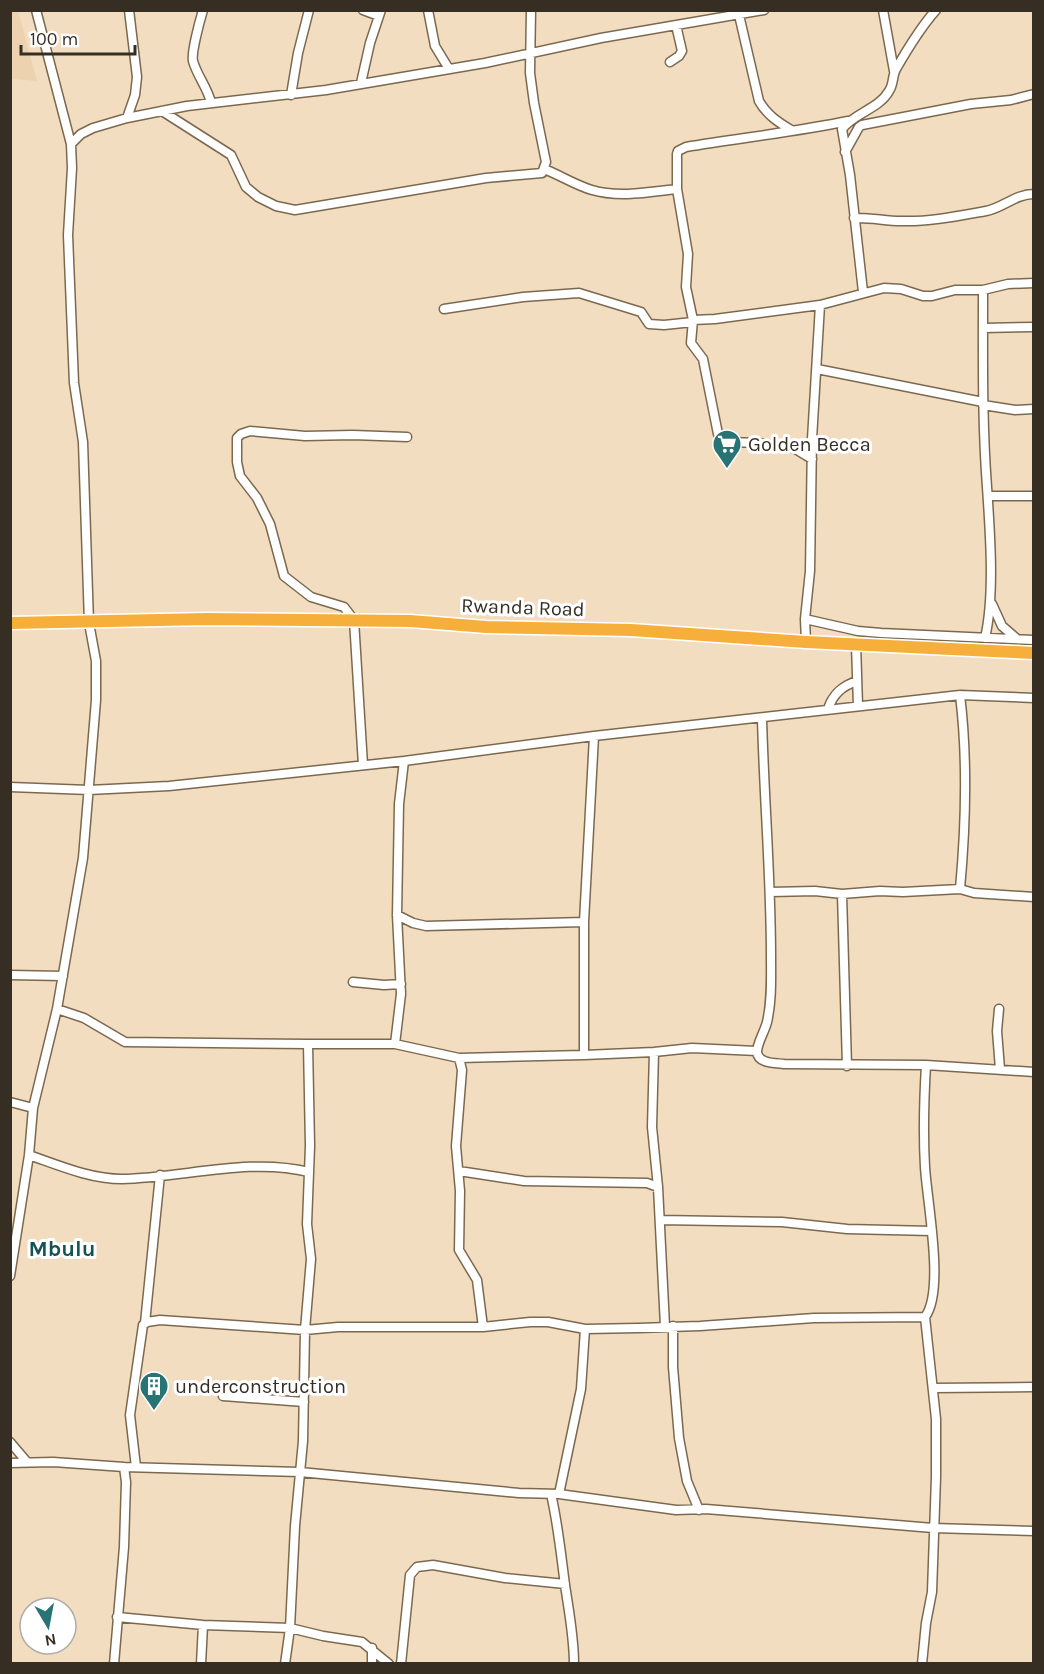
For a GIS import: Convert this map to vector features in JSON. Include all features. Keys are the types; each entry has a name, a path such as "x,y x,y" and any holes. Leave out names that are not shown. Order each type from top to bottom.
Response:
{"highway":[{"name":"Rwanda Road","path":"10,623 208,619 410,621 486,627 631,630 806,642 1034,653"}],"street":[{"path":"10,1276 33,1108 57,1009 83,858 96,700 96,661 89,623 82,442 74,383 68,235 71,144 36,10"},
{"path":"127,118 135,95 137,77 129,10"},
{"path":"203,10 192,54 194,66 209,91 212,104"},
{"path":"291,95 298,53 309,10"},
{"path":"362,83 370,43 380,13 363,10"},
{"path":"428,10 435,46 449,69"},
{"path":"162,111 231,155 246,187 258,196 276,206 295,210 486,178 542,173 545,156 532,87 531,10"},
{"path":"883,10 894,71"},
{"path":"812,459 794,448 759,442 729,442 721,439 716,429 703,359 691,342 693,321 686,287 688,254 677,189 677,154 681,149 791,130 820,128 848,121 889,92 894,71 921,27 936,10"},
{"path":"71,144 81,134 93,128 162,111 291,95 449,69 531,55 601,38 759,11"},
{"path":"739,15 759,101 770,116 791,130"},
{"path":"670,62 682,51 676,25"},
{"path":"845,152 862,125 971,104 1011,100 1034,94"},
{"path":"848,121 842,129 864,292"},
{"path":"544,169 576,184 609,193 631,194 677,189"},
{"path":"854,218 902,221 937,218 988,211 1020,195 1034,194"},
{"path":"444,309 523,297 579,293 641,312 649,324 664,325 820,305 864,292 893,288 923,296 932,296 955,290 983,290 1008,284 1034,283"},
{"path":"983,290 982,404 988,496 991,602 985,639"},
{"path":"806,642 805,619 810,571 812,459 820,305"},
{"path":"983,328 1034,327"},
{"path":"817,369 982,404 1015,410 1034,409"},
{"path":"363,765 354,620 344,607 311,597 284,576 270,524 256,498 240,476 237,462 237,438 250,431 305,436 407,437"},
{"path":"988,496 1034,495"},
{"path":"991,602 1002,626 1018,639"},
{"path":"805,619 858,631 936,637 1034,640"},
{"path":"856,644 858,706"},
{"path":"828,709 836,692 845,685 857,681"},
{"path":"10,787 89,790 169,786 404,761 594,736 960,695 1034,698"},
{"path":"960,695 965,745 966,810 960,889"},
{"path":"762,718 770,892 770,991 767,1021 757,1051 759,1056 764,1061 770,1062 847,1066 926,1065 1034,1072"},
{"path":"584,1055 584,922 594,736"},
{"path":"395,1044 401,984 397,915 399,804 404,761"},
{"path":"770,892 815,891 842,894 960,889 974,893 1034,897"},
{"path":"842,894 847,1066"},
{"path":"397,915 413,923 426,926 584,922"},
{"path":"10,975 63,976"},
{"path":"353,982 401,984"},
{"path":"57,1009 84,1018 124,1042 395,1044 459,1058 654,1052 692,1048 757,1051"},
{"path":"999,1009 997,1031 1000,1069"},
{"path":"285,1664 290,1628 304,1402 305,1330 311,1259 307,1224 308,1044"},
{"path":"654,1052 652,1127 680,1447 687,1481 699,1510"},
{"path":"459,1058 462,1070 456,1146 459,1171 459,1250 477,1280 483,1327"},
{"path":"922,1664 926,1623 933,1592 936,1419 924,1317 931,1308 933,1281 932,1231 924,1143 926,1065"},
{"path":"10,1102 33,1108"},
{"path":"28,1155 98,1177 122,1179 243,1168 290,1167 309,1172"},
{"path":"459,1171 524,1181 647,1183 658,1187"},
{"path":"136,1467 130,1415 145,1323 160,1175"},
{"path":"660,1220 782,1222 849,1229 932,1231"},
{"path":"145,1323 160,1320 305,1330 338,1327 483,1327 548,1322 585,1329 700,1326 813,1318 924,1317"},
{"path":"574,1664 573,1628 565,1584 555,1494 581,1389 585,1329"},
{"path":"933,1388 1034,1388"},
{"path":"223,1396 304,1402"},
{"path":"10,1442 27,1462"},
{"path":"10,1463 84,1463 124,1467 300,1472 555,1494 676,1510 933,1528 1034,1531"},
{"path":"114,1664 124,1547 126,1482 124,1467"},
{"path":"401,1664 410,1575 417,1567 433,1565 505,1578 565,1584"},
{"path":"117,1617 203,1625 290,1628 363,1642 389,1664"},
{"path":"201,1664 203,1625"},
{"path":"372,1648 372,1664"}],"shaded area":[{"path":"10,11 18,11 37,81 11,79"}],"place":[{"name":"Golden Becca","path":"727,470"},
{"name":"underconstruction","path":"154,1412"}],"district":[{"name":"Mbulu","path":"62,1248"}]}
